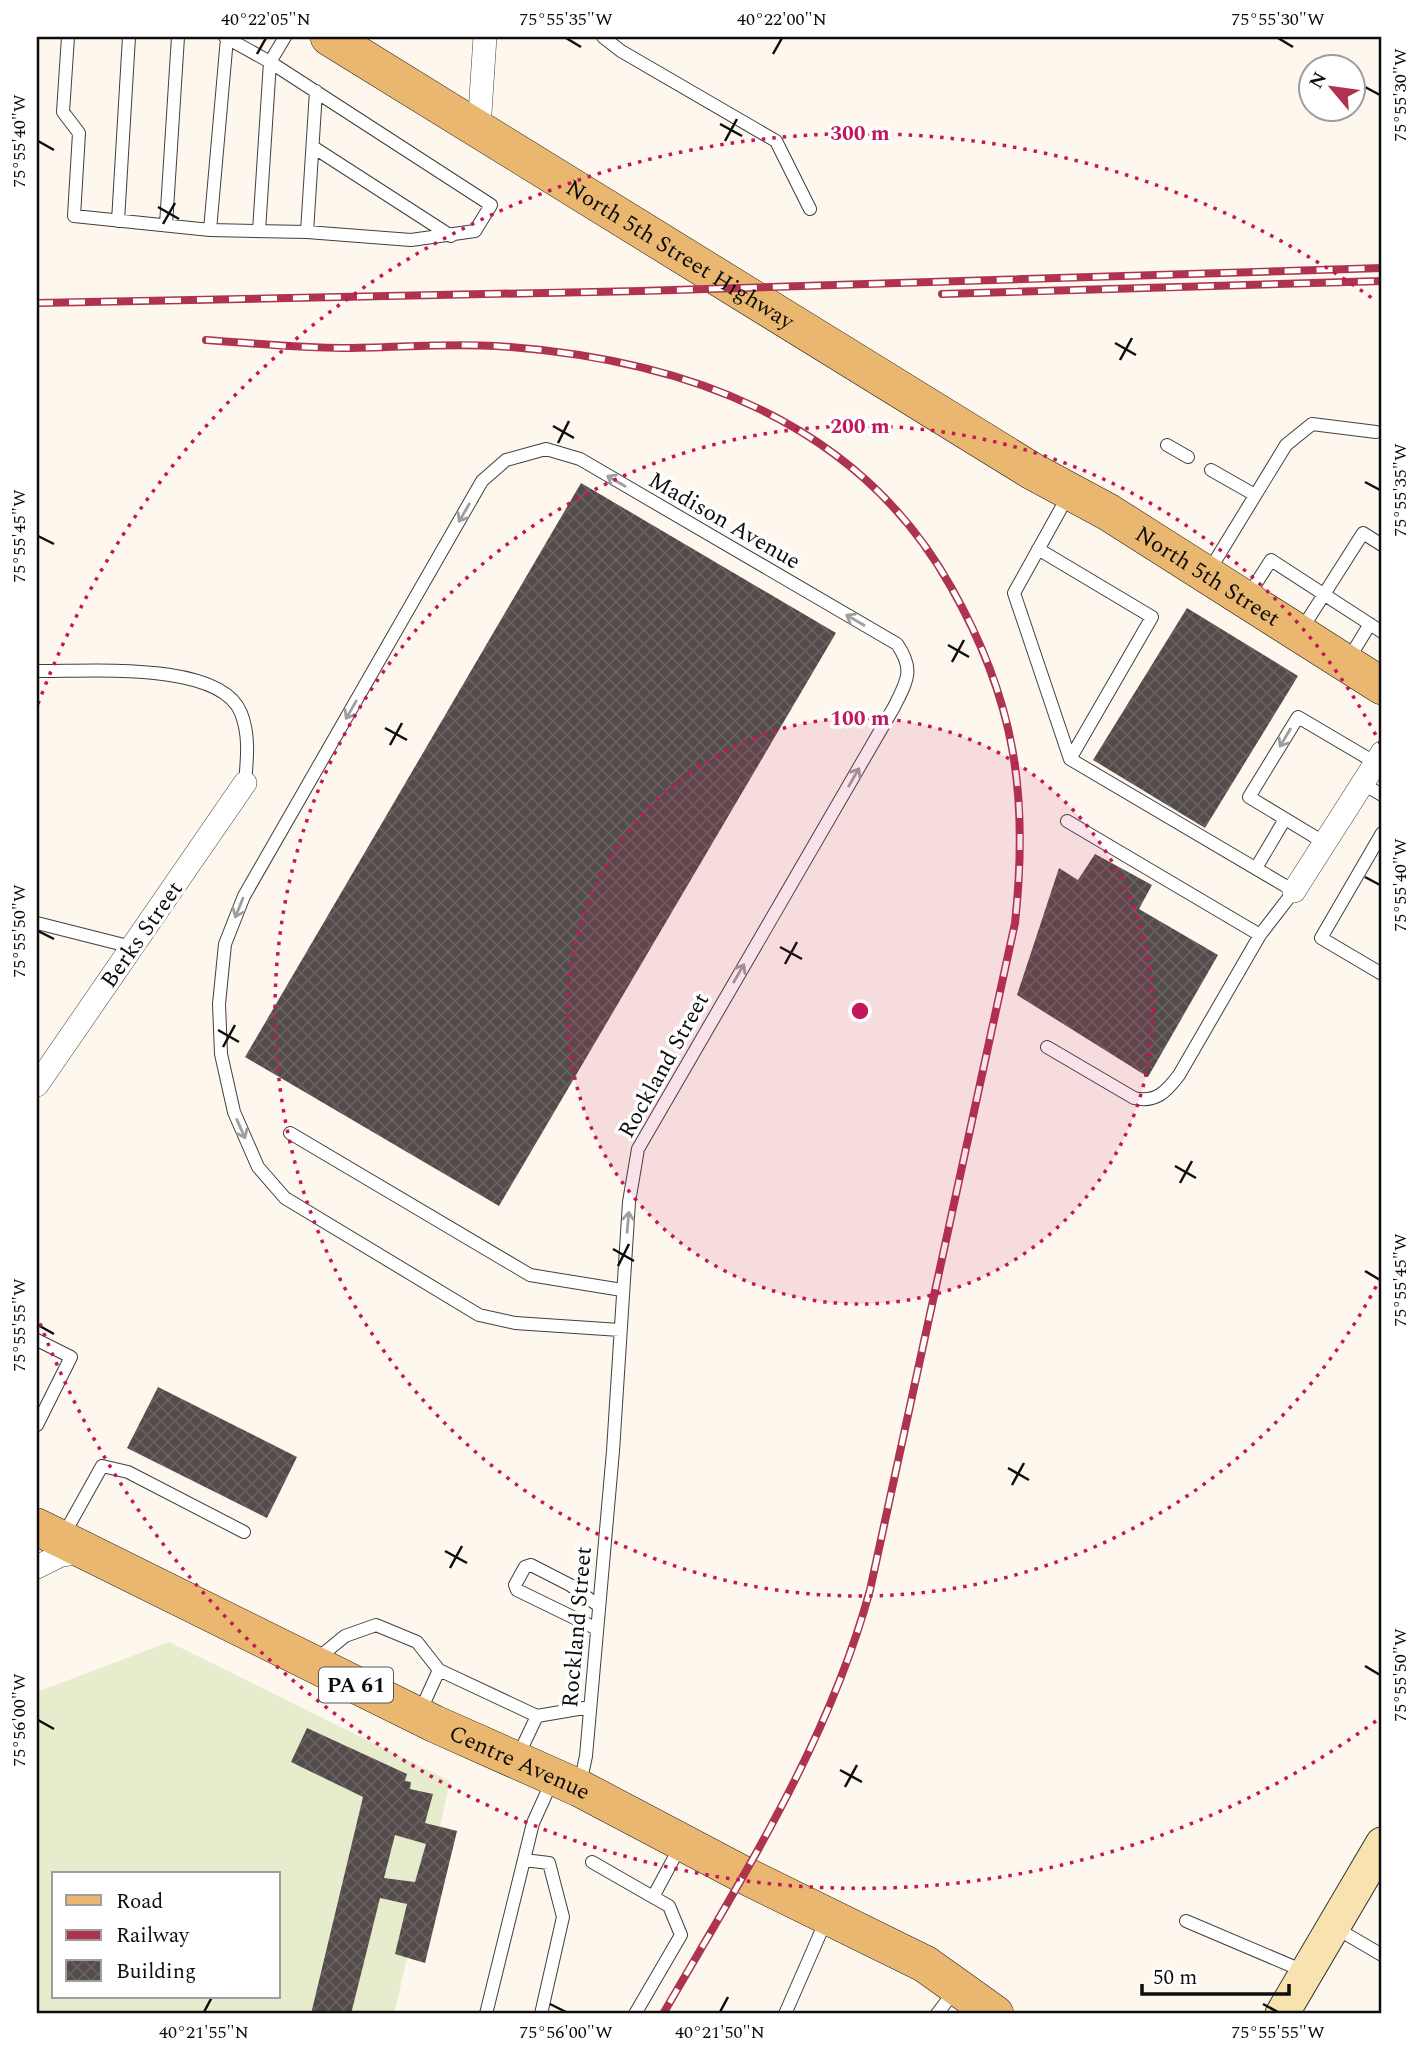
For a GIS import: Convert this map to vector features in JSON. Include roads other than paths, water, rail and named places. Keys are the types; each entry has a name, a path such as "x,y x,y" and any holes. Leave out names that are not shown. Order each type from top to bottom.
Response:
{"main road":[{"name":"North 5th Street Highway","path":"329,37 1031,471"},
{"name":"North 5th Street","path":"1031,471 1071,492 1207,575 1382,686"},
{"name":"Centre Avenue","path":"62,1540 418,1715 567,1782 925,1964 995,2014"}],"street":[{"path":"479,128 485,37"},
{"path":"1294,891 1325,843 1373,790 1379,758"},
{"name":"Berks Street","path":"37,1083 245,783"},
{"path":"37,1567 61,1555 62,1540"},
{"path":"1282,2014 1382,1844"}],"lane":[{"path":"68,37 63,112 79,133 74,216 210,230 307,232 411,240 475,231 491,205 270,62 226,37 210,230"},
{"path":"118,220 129,37"},
{"path":"166,225 178,37"},
{"path":"259,231 270,62 285,37"},
{"path":"603,37 621,51 776,141 810,209"},
{"path":"307,232 316,92"},
{"path":"313,147 451,236"},
{"path":"1207,575 1286,445 1312,424 1376,432"},
{"path":"1167,445 1188,457"},
{"name":"Madison Avenue","path":"620,1330 515,1323 479,1315 285,1199 258,1167 238,1123 221,1054 219,1004 225,944 244,896 482,481 506,460 546,449 580,459 897,644 908,661"},
{"path":"1211,470 1255,495"},
{"path":"1047,1046 1134,1098 1145,1100 1166,1093 1259,935 1294,891 1070,759 1014,593 1071,492"},
{"path":"1300,633 1363,533 1382,545"},
{"path":"1038,549 1152,617 1070,759"},
{"path":"1246,599 1271,560 1382,632"},
{"path":"1346,663 1370,624"},
{"name":"Rockland Street","path":"486,2014 533,1823 586,1756 629,1202 642,1142 894,707 907,682 908,661"},
{"path":"37,671 177,674 223,691 240,711 248,743 245,783"},
{"path":"1325,843 1250,797 1298,717 1335,739 1379,758"},
{"path":"1256,868 1285,819"},
{"path":"1067,821 1259,935"},
{"path":"1382,833 1321,938 1382,974"},
{"path":"37,923 132,947"},
{"path":"290,1133 530,1275 622,1290"},
{"path":"37,1340 71,1357 37,1425"},
{"path":"62,1540 102,1466 128,1472 244,1532"},
{"path":"597,1629 517,1590 515,1585 525,1567 531,1565 570,1585 598,1606"},
{"path":"312,1663 345,1636 376,1625 417,1642 439,1670 537,1716 590,1707"},
{"path":"418,1715 439,1670"},
{"path":"516,1760 537,1716"},
{"path":"653,1897 683,1842"},
{"path":"524,1860 549,1863 563,1917 541,2014"},
{"path":"592,1862 669,1906 681,1935 635,2014"},
{"path":"785,2014 828,1916"},
{"path":"1186,1921 1306,1973"},
{"path":"1333,1927 1382,1955"},
{"path":"937,2014 958,1985"}],"railway":[{"path":"37,303 641,291 1382,268"},
{"path":"942,294 1382,281"},
{"path":"206,340 325,348 477,345 565,353 632,365 696,383 757,408 814,440 866,480 912,529 951,587 973,629 1003,709 1018,790 1020,832 1015,923 870,1590 852,1647 807,1756 752,1860 663,2014"}]}
